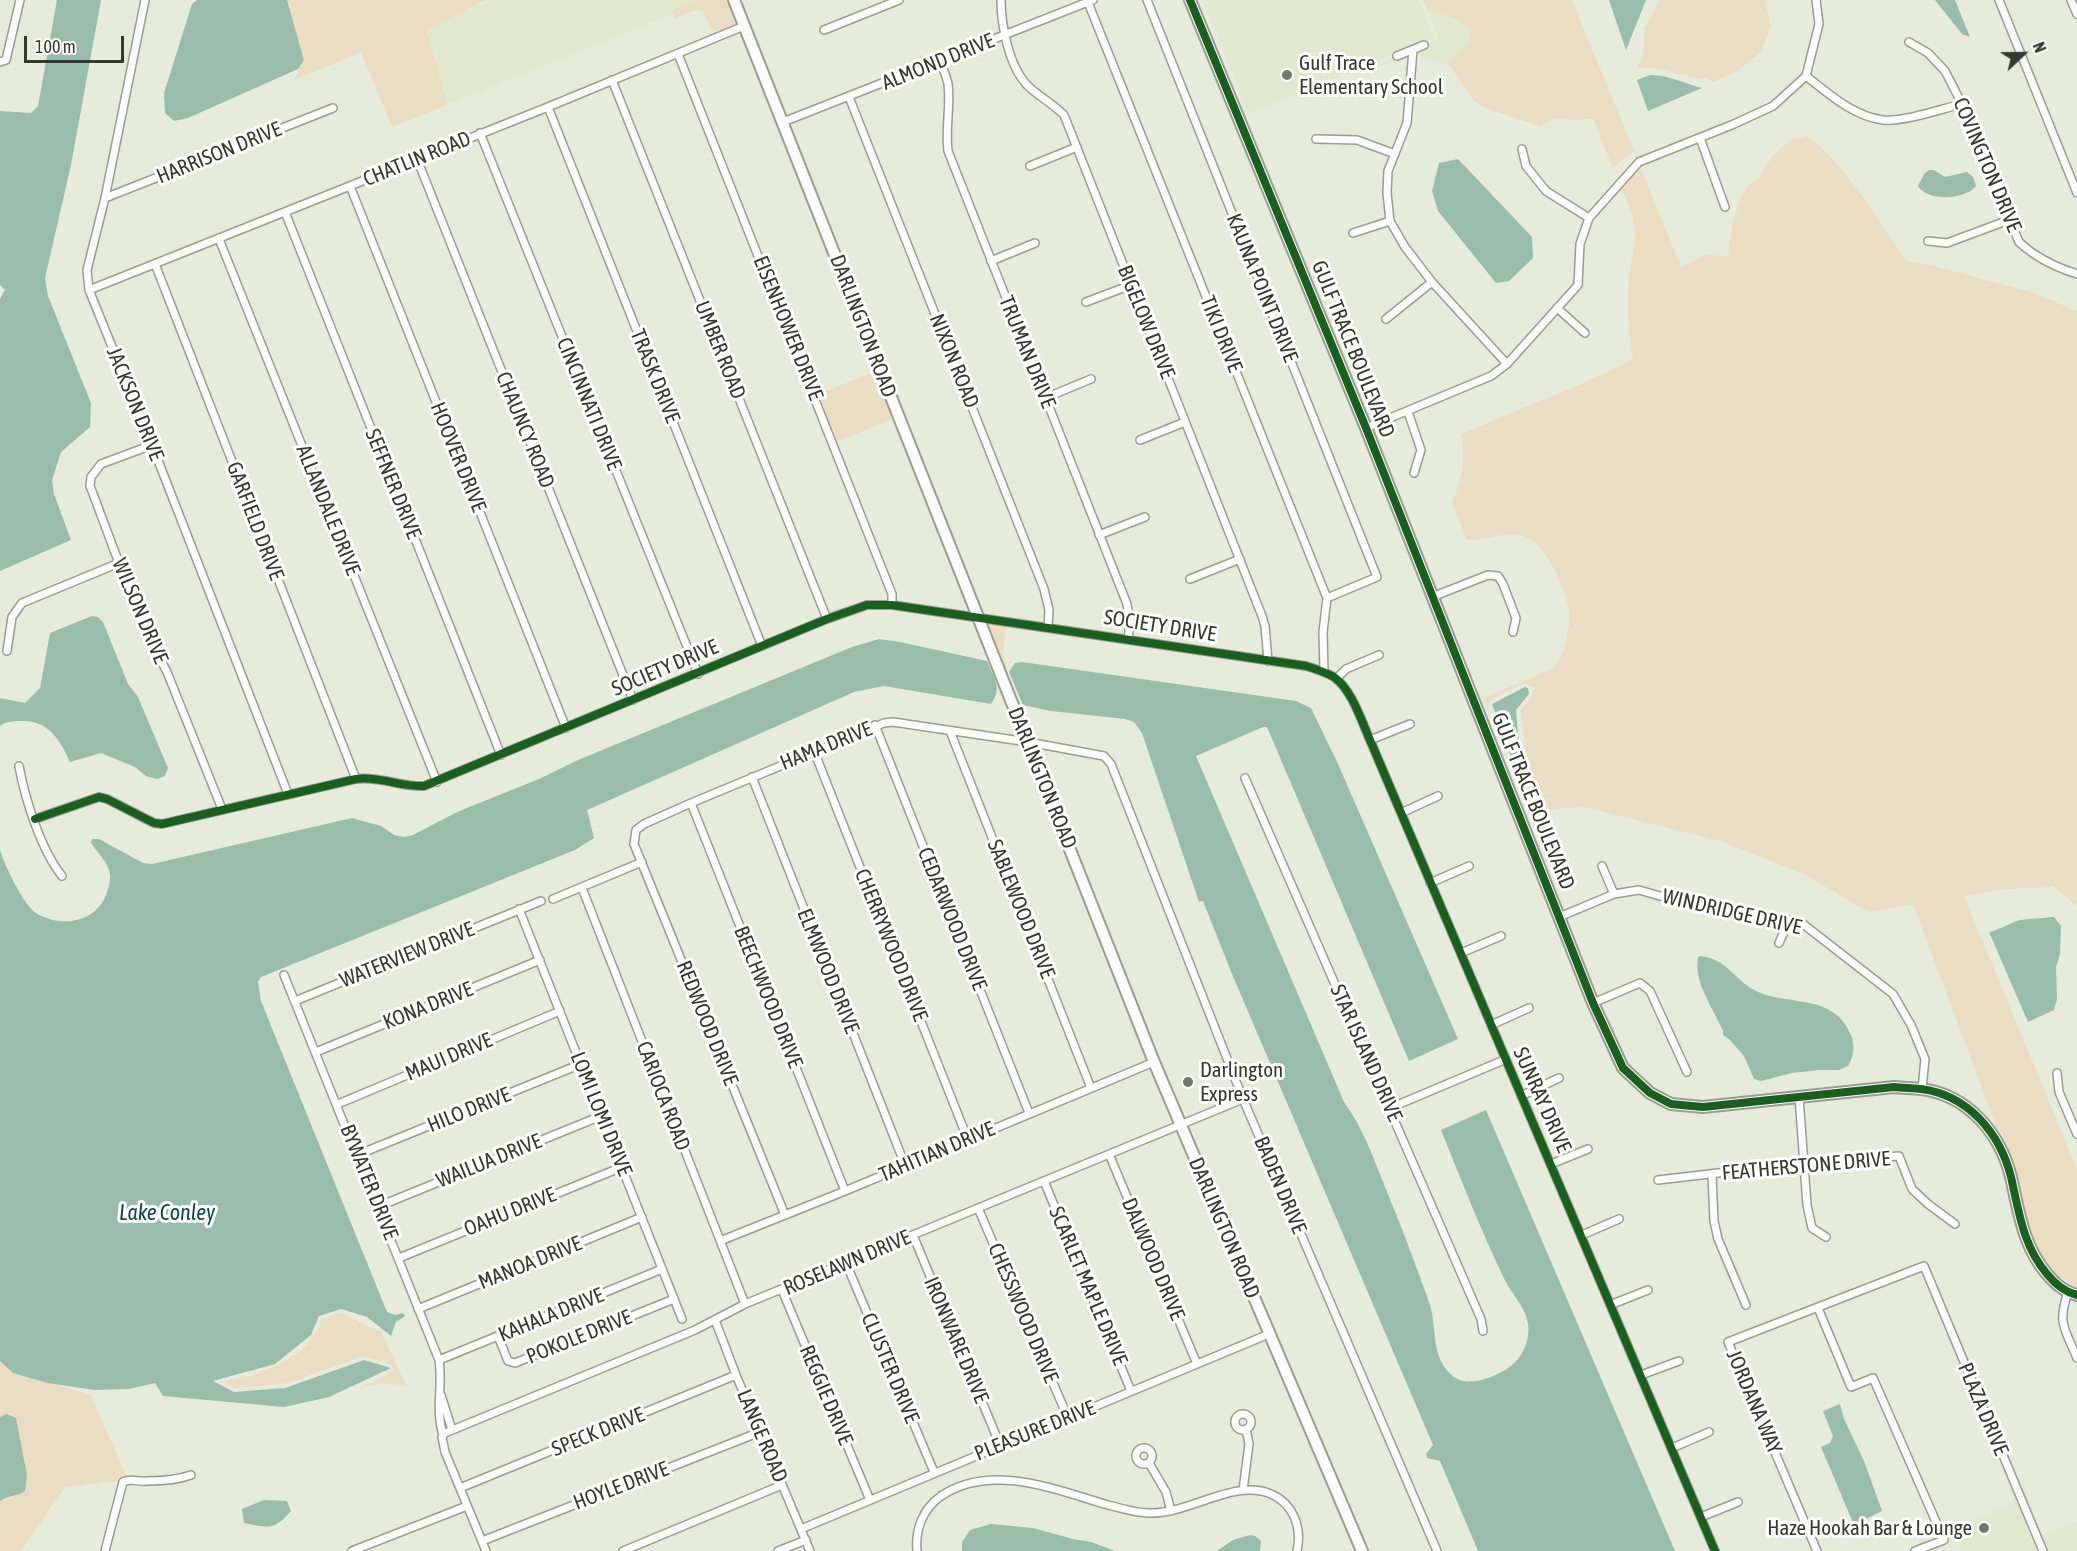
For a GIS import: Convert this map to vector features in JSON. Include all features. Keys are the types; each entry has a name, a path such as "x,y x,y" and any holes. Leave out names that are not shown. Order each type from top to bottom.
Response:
{"street":[{"path":"0,62 6,60 20,0"},
{"name":"JACKSON DRIVE","path":"145,0 105,198 87,270 89,290 288,794"},
{"name":"DARLINGTON ROAD","path":"734,0 1154,1062 1362,1551"},
{"path":"824,30 899,0"},
{"name":"BIGELOW DRIVE","path":"1001,0 1001,20 1005,36 1021,78 1028,87 1053,104 1064,115 1077,147 1266,626 1268,661"},
{"name":"KAUNA POINT DRIVE","path":"1147,0 1377,577 1327,598"},
{"name":"GULF TRACE BOULEVARD","path":"1190,0 1366,428 1593,1003 1623,1068 1650,1093 1671,1104 1703,1107 1894,1087 1922,1089 1954,1099 1978,1115 2000,1145 2010,1175 2020,1224 2028,1244 2040,1266 2052,1280 2072,1294"},
{"path":"1366,428 1491,376 1508,364 1578,285 1580,244 1589,218 1639,162 1773,106 1806,76 1819,24 1816,0"},
{"path":"1999,0 2077,193"},
{"path":"2072,0 2077,14"},
{"name":"ALMOND DRIVE","path":"783,122 849,98 1089,1"},
{"name":"TIKI DRIVE","path":"1089,1 1327,598 1323,632 1324,672"},
{"name":"CHATLIN ROAD","path":"89,290 548,107 744,26"},
{"name":"COVINGTON DRIVE","path":"1909,42 1928,53 1945,70 1962,104 2019,242 2032,254 2063,270 2077,274"},
{"path":"1397,56 1424,45"},
{"path":"1413,50 1407,123 1388,171 1387,193 1390,221 1405,247 1432,282 1508,364"},
{"name":"EISENHOWER DRIVE","path":"678,54 850,485 892,594 892,604"},
{"name":"TRUMAN DRIVE","path":"940,62 948,81 946,133 948,152 1127,604 1130,622 1128,639"},
{"path":"1806,76 1833,98 1861,114 1885,120 1915,116 1962,104"},
{"name":"UMBER ROAD","path":"612,80 827,619"},
{"name":"NIXON ROAD","path":"849,98 1044,589 1049,610 1048,627"},
{"name":"TRASK DRIVE","path":"548,107 762,646"},
{"name":"HARRISON DRIVE","path":"105,198 333,108"},
{"name":"CINCINNATI DRIVE","path":"480,133 698,674"},
{"path":"1700,138 1725,207"},
{"path":"1316,139 1358,140 1395,154"},
{"path":"1030,166 1077,147"},
{"path":"1522,148 1526,166 1546,191 1589,218"},
{"name":"CHAUNCY ROAD","path":"417,159 633,700"},
{"name":"HOOVER DRIVE","path":"350,186 566,728"},
{"name":"SEFFNER DRIVE","path":"285,212 501,755"},
{"path":"1928,241 1947,243 2009,220"},
{"path":"1353,233 1390,221"},
{"name":"ALLANDALE DRIVE","path":"219,238 437,782"},
{"path":"991,261 1035,243"},
{"name":"GARFIELD DRIVE","path":"155,264 356,779"},
{"path":"1386,319 1432,282"},
{"path":"1086,302 1131,285"},
{"path":"1557,308 1585,333"},
{"path":"1045,398 1091,379"},
{"path":"1408,412 1421,450 1414,473"},
{"path":"1140,440 1185,422"},
{"name":"WILSON DRIVE","path":"152,445 101,464 91,477 90,486 119,563 155,651 167,672 222,809"},
{"path":"1099,534 1145,517"},
{"path":"1190,579 1240,559"},
{"path":"7,651 12,617 22,603 119,563"},
{"path":"1432,597 1488,575 1498,576 1515,618 1513,632"},
{"name":"SOCIETY DRIVE","path":"34,819 99,797 154,823 162,824 356,779 375,777 415,787 437,782 827,619 867,605 892,604 1306,666 1324,672"},
{"path":"1336,679 1346,669 1379,655"},
{"name":"SUNRAY DRIVE","path":"1324,672 1336,679 1352,701 1370,740 1504,1060 1582,1235 1715,1551"},
{"name":"HAMA DRIVE","path":"636,830 644,824 691,803 875,725 893,722 1028,742"},
{"path":"1370,740 1410,724"},
{"name":"CEDARWOOD DRIVE","path":"875,725 1029,1113"},
{"name":"SABLEWOOD DRIVE","path":"950,731 1091,1088"},
{"name":"BADEN DRIVE","path":"1028,742 1101,754 1109,761 1243,1099 1437,1551"},
{"name":"CHERRYWOOD DRIVE","path":"814,751 968,1140"},
{"path":"19,766 23,787 34,819 51,861 62,876"},
{"name":"ELMWOOD DRIVE","path":"752,777 905,1165"},
{"name":"STAR ISLAND DRIVE","path":"1245,778 1390,1108 1480,1318 1483,1330"},
{"path":"1401,813 1438,796"},
{"name":"BEECHWOOD DRIVE","path":"691,803 844,1191"},
{"name":"REDWOOD DRIVE","path":"636,830 634,844 785,1215"},
{"path":"553,899 642,862"},
{"path":"1430,883 1469,866"},
{"path":"1602,866 1614,894"},
{"name":"CARIOCA ROAD","path":"582,888 745,1304"},
{"name":"WINDRIDGE DRIVE","path":"1559,917 1614,894 1639,890 1695,906 1803,924 1893,994 1911,1025 1925,1059 1922,1089"},
{"name":"WATERVIEW DRIVE","path":"295,1001 541,901"},
{"name":"LOMI LOMI DRIVE","path":"519,909 682,1319"},
{"path":"1779,943 1789,920"},
{"path":"1461,953 1501,936"},
{"name":"KONA DRIVE","path":"316,1052 540,960"},
{"name":"BYWATER DRIVE","path":"284,975 338,1104 439,1360 442,1376 438,1405 442,1441 486,1551"},
{"path":"1593,1003 1640,983 1650,991 1687,1072"},
{"path":"1491,1025 1529,1008"},
{"name":"MAUI DRIVE","path":"338,1104 560,1011"},
{"path":"1390,1108 1504,1060"},
{"name":"TAHITIAN DRIVE","path":"720,1241 1154,1062"},
{"name":"HILO DRIVE","path":"357,1155 581,1064"},
{"path":"2057,1073 2060,1092 2077,1134"},
{"path":"1521,1095 1559,1078"},
{"path":"1799,1097 1807,1205 1812,1228 1826,1237"},
{"name":"ROSELAWN DRIVE","path":"443,1435 715,1320 745,1304 1243,1099"},
{"name":"WAILUA DRIVE","path":"377,1207 601,1116"},
{"path":"1551,1164 1588,1149"},
{"name":"DALWOOD DRIVE","path":"1109,1154 1197,1364"},
{"name":"FEATHERSTONE DRIVE","path":"1659,1180 1804,1163 1899,1156 1912,1189 1955,1224"},
{"name":"OAHU DRIVE","path":"399,1258 622,1167"},
{"path":"1712,1175 1714,1221 1718,1239 1746,1305"},
{"name":"SCARLET MAPLE DRIVE","path":"1044,1181 1131,1391"},
{"name":"CHESSWOOD DRIVE","path":"978,1208 1068,1418"},
{"name":"MANOA DRIVE","path":"418,1309 642,1217"},
{"path":"1582,1235 1619,1219"},
{"name":"IRONWARE DRIVE","path":"913,1235 1000,1445"},
{"name":"CLUSTER DRIVE","path":"846,1263 934,1473"},
{"name":"JORDANA WAY","path":"1817,1551 1728,1341 1924,1266"},
{"name":"PLAZA DRIVE","path":"1924,1266 2043,1551"},
{"name":"KAHALA DRIVE","path":"439,1360 662,1269"},
{"name":"REGGIE DRIVE","path":"782,1290 870,1500"},
{"path":"1610,1305 1648,1290"},
{"path":"2072,1294 2062,1310 2061,1319 2077,1358"},
{"name":"POKOLE DRIVE","path":"498,1336 508,1361 515,1363 674,1299"},
{"path":"1818,1308 1851,1387 1874,1378 1944,1540 1915,1551"},
{"name":"LANGE ROAD","path":"715,1320 736,1376 810,1551"},
{"name":"PLEASURE DRIVE","path":"801,1529 1269,1334"},
{"path":"1641,1376 1679,1361"},
{"name":"SPECK DRIVE","path":"460,1488 736,1376"},
{"name":"BYWATER DRIVE","path":"440,1392 452,1430"},
{"path":"1243,1490 1249,1444 1246,1430"},
{"name":"HOYLE DRIVE","path":"482,1541 760,1432"},
{"path":"1672,1448 1709,1432"},
{"path":"1149,1463 1166,1492 1171,1511"},
{"path":"105,1551 123,1482 128,1480 161,1481 191,1475"},
{"path":"917,1551 916,1539 920,1524 929,1506 945,1493 975,1482 1007,1480 1141,1513 1171,1511 1243,1490 1265,1492 1285,1503 1293,1514 1298,1539 1297,1551"},
{"path":"623,1551 782,1485"},
{"path":"1701,1517 1738,1502"},
{"path":"352,1551 467,1506"},
{"path":"778,1551 806,1540"}],"shaded area":[{"path":"287,0 487,0 427,30 447,105 392,127 361,52 294,80 304,59"},
{"path":"490,0 707,0 447,105 427,30"},
{"path":"695,0 729,0 736,24 715,34 702,10 697,9 675,18 671,10"},
{"name":"Gulf Trace Elementary School","path":"1203,0 1419,0 1434,38 1248,113"},
{"path":"1423,0 1572,0 1634,151 1613,168 1593,119 1556,118 1540,126 1486,108 1473,100 1450,66 1447,65 1469,43 1471,29 1449,15 1427,9"},
{"path":"1659,0 1765,0 1771,26 1761,52 1736,72 1713,82 1706,78 1654,68 1637,68 1643,53 1645,27"},
{"path":"1425,6 1449,15 1471,29 1469,43 1447,65 1411,54 1385,65 1375,66 1435,41 1438,36"},
{"path":"1807,136 1821,147 1848,177 1906,261 1934,266 2031,292 2077,311 2077,906 2054,887 2003,889 1964,896 2077,1169 2077,1287 2057,1275 2047,1265 2032,1239 2008,1145 1997,1128 1913,904 1868,912 1804,874 1720,841 1584,807 1551,809 1531,814 1519,788 1527,790 1531,784 1520,710 1530,699 1535,687 1524,683 1492,699 1488,705 1489,712 1484,698 1554,668 1566,643 1569,611 1560,580 1548,559 1534,542 1526,537 1512,534 1467,540 1452,503 1462,469 1461,434 1581,384 1633,358 1628,303 1635,232 1632,215 1620,185 1641,168 1681,267 1706,255 1728,256 1739,201 1748,186 1759,178 1773,155 1790,140"},
{"path":"875,372 893,419 836,442 818,394"},
{"path":"992,624 1006,626 1003,653 1007,668 1003,667 988,628"},
{"path":"341,1313 381,1332 406,1385 382,1384 359,1387 393,1371 392,1365 363,1356 285,1384 235,1388 222,1382 244,1376 249,1377 293,1357 309,1342 322,1319"},
{"path":"0,1361 14,1373 90,1393 128,1480 65,1487 21,1551 0,1551"},
{"path":"2017,1502 2036,1551 1962,1551 1953,1530"},
{"path":"2077,1521 2077,1551 2049,1551 2042,1536"}],"water":[{"path":"57,0 101,0 71,165 45,278 48,296 91,403 90,427 61,452 52,480 54,494 71,540 0,571 0,299 5,290 0,285 0,111 31,113 38,106"},
{"path":"197,0 287,0 304,60 298,69 188,118 174,121 165,113 164,93 192,4"},
{"path":"1609,0 1646,0 1626,50"},
{"path":"1935,0 1955,0 1970,37 1962,34"},
{"path":"1650,75 1702,88 1648,111 1637,80"},
{"path":"1458,159 1532,237 1533,258 1509,281 1496,283 1438,211 1432,191 1439,163"},
{"path":"1929,170 1934,170 1945,177 1967,172 1973,177 1976,186 1971,191 1955,196 1930,195 1918,186 1924,174"},
{"path":"92,616 98,617 103,622 128,684 138,697 168,768 165,776 157,779 146,776 135,767 101,753 70,762 58,739 40,724 17,721 0,726 0,698 25,703 40,688 50,633"},
{"name":"Lake Conley","path":"879,639 987,661 996,683 995,698 991,704 884,686 854,692 587,810 594,838 575,850 261,977 258,982 261,1001 387,1312 395,1315 403,1313 405,1316 396,1322 391,1336 367,1317 341,1309 319,1316 311,1335 275,1364 213,1381 234,1392 285,1388 364,1360 391,1368 329,1397 284,1407 163,1396 155,1383 129,1389 94,1390 48,1383 13,1373 0,1361 0,850 15,884 31,909 46,918 57,921 78,920 96,910 110,883 109,870 91,843 92,839 99,839 143,863 152,864 352,818 381,826 394,835 404,837 413,835 457,812 539,779 578,760 852,647"},
{"path":"1022,662 1296,701 1311,708 1338,764 1458,1039 1409,1061 1267,727 1196,756 1344,1102 1362,1132 1376,1165 1429,1302 1437,1352 1446,1369 1454,1377 1466,1381 1480,1380 1500,1373 1515,1362 1520,1357 1528,1338 1527,1317 1506,1282 1441,1130 1486,1110 1675,1551 1478,1551 1440,1461 1427,1458 1426,1454 1433,1445 1203,901 1199,902 1142,733 1134,722 1125,719 1051,711 1023,705 1009,672 1015,663"},
{"path":"1525,687 1528,688 1529,694 1516,710 1518,734 1527,779 1527,785 1524,788 1492,704"},
{"path":"2054,917 2061,926 2060,954 2056,967 2057,999 2054,1010 2028,1022 1989,932 2021,920"},
{"path":"1700,956 1717,961 1754,990 1767,995 1821,1006 1833,1012 1843,1021 1851,1035 1853,1054 1848,1066 1839,1070 1792,1073 1761,1081 1754,1079 1744,1056 1723,1035 1701,986 1697,967"},
{"path":"1840,1404 1882,1511 1854,1525 1821,1447 1830,1443 1833,1436 1823,1411"},
{"path":"7,1414 16,1418 27,1475 25,1491 0,1501 0,1417"},
{"path":"264,1500 287,1501 291,1511 275,1525 265,1527 244,1523 242,1509"},
{"path":"991,1524 1033,1528 1091,1542 1115,1551 962,1551 962,1542 970,1530"},
{"path":"1250,1535 1261,1541 1260,1551 1217,1551 1233,1540"}],"cycle path":[{"path":"1190,0 1366,428 1593,1003 1623,1068 1650,1093 1671,1104 1703,1107 1894,1087 1921,1089 1953,1099 1980,1119 1999,1146 2011,1177 2023,1228 2032,1252 2050,1278 2068,1292 2077,1295"},
{"path":"35,819 99,797 154,823 162,824 356,779 365,778 424,786 827,619 867,605 892,605 1306,666 1334,677 1351,697 1359,715 1715,1551"}],"place":[{"name":"Gulf Trace Elementary School","path":"1287,75"},
{"name":"Darlington Express","path":"1188,1082"},
{"name":"Haze Hookah Bar & Lounge","path":"1984,1528"}]}
